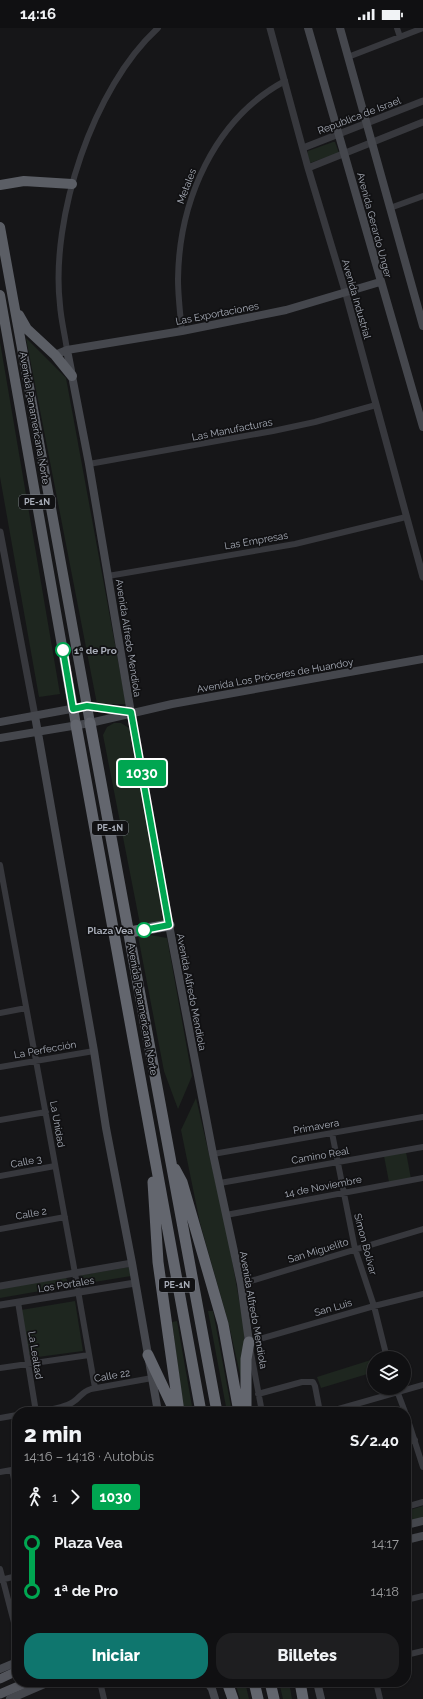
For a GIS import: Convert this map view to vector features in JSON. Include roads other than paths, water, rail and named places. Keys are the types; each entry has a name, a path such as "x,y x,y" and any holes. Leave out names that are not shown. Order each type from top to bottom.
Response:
{"highway":[{"path":"0,185 24,181 72,184"},
{"name":"Avenida Panamericana Norte","path":"0,227 216,1407"},
{"name":"Avenida Panamericana Norte","path":"0,295 73,709 200,1407"},
{"path":"15,309 27,329 56,355 72,376"},
{"path":"130,932 169,925"},
{"path":"154,1157 153,1194 158,1262 178,1407"},
{"path":"171,1162 182,1182 223,1324 238,1407"},
{"path":"246,1407 246,1359 249,1342"},
{"path":"148,1355 173,1407"},
{"path":"229,1687 233,1699"},
{"path":"255,1687 258,1699"},
{"path":"271,1687 274,1699"},
{"path":"301,1687 303,1699"}],"main road":[{"name":"Avenida Gerardo Unger","path":"308,28 423,427"},
{"name":"Avenida Gerardo Unger","path":"340,28 365,123 423,326"},
{"name":"Las Exportaciones","path":"56,355 67,350 182,331 286,310 346,294 380,282"},
{"name":"Avenida Alfredo Mendiola","path":"67,350 89,464 169,925 241,1284 249,1342"},
{"name":"Avenida Los Próceres de Huandoy","path":"0,738 90,723 131,712 423,659"},
{"name":"Avenida Los Próceres de Huandoy","path":"0,722 87,706 131,712"},
{"path":"35,716 94,1051 106,1128 132,1263 157,1407"},
{"path":"411,1524 423,1521"},
{"path":"411,1539 423,1536"},
{"path":"0,1669 12,1664"},
{"path":"0,1679 12,1674"},
{"path":"0,1694 16,1687"},
{"path":"10,1699 38,1687"},
{"path":"211,1687 215,1699"},
{"path":"318,1687 321,1699"}],"street":[{"name":"Avenida Alfredo Mendiola","path":"67,350 60,304 59,271 62,241 72,184 97,116 115,80 129,60 149,36 158,28"},
{"name":"Avenida Industrial","path":"270,28 308,168 346,294 423,577"},
{"path":"397,28 400,37"},
{"path":"348,57 423,28"},
{"name":"Metales","path":"182,331 178,278 180,254 188,209 194,190 213,150 226,131 254,101 269,89 285,81"},
{"name":"Republica de Israel","path":"303,148 423,101"},
{"path":"308,168 423,122"},
{"path":"390,208 423,196"},
{"name":"Las Manufacturas","path":"89,464 273,431 315,422 376,405"},
{"name":"Las Empresas","path":"108,576 295,544 406,517"},
{"path":"0,532 35,716"},
{"name":"La Unidad","path":"0,865 95,1388"},
{"path":"0,1012 26,1008"},
{"name":"La Perfección","path":"0,1067 94,1051"},
{"path":"0,1120 46,1112"},
{"name":"Primavera","path":"214,1154 423,1117"},
{"name":"Simon Bolívar","path":"332,1133 356,1249 374,1306 385,1351"},
{"name":"Camino Real","path":"220,1183 423,1147"},
{"name":"Calle 3","path":"0,1176 55,1166"},
{"name":"14 de Noviembre","path":"226,1215 423,1178"},
{"name":"Calle 2","path":"0,1229 65,1217"},
{"name":"San Miguelito","path":"241,1284 423,1229"},
{"name":"Los Portales","path":"0,1286 132,1263"},
{"name":"Los Portales","path":"0,1305 135,1282"},
{"name":"San Luis","path":"249,1342 374,1306 423,1294"},
{"name":"La Lealtad","path":"18,1302 34,1407"},
{"name":"Avenida Alfredo Mendiola","path":"249,1342 261,1407"},
{"path":"0,1368 89,1355"},
{"name":"Calle 22","path":"64,1407 74,1402 83,1392 95,1388 152,1378"},
{"path":"258,1394 302,1382 312,1382 315,1386 319,1407"},
{"path":"411,1387 423,1385"},
{"path":"344,1407 381,1395"},
{"path":"399,1395 404,1407"},
{"path":"0,1418 12,1416"},
{"path":"411,1428 423,1467"},
{"path":"411,1441 415,1440"},
{"path":"0,1472 12,1470"},
{"path":"411,1506 423,1502"},
{"path":"0,1569 1,1580 12,1617"},
{"path":"1,1580 12,1577"},
{"path":"411,1599 423,1596"},
{"path":"411,1654 423,1651"},
{"path":"101,1687 104,1699"},
{"path":"377,1687 380,1699"}],"place":[{"name":"1ª de Pro","path":"63,650"},
{"name":"Plaza Vea","path":"144,930"}]}
